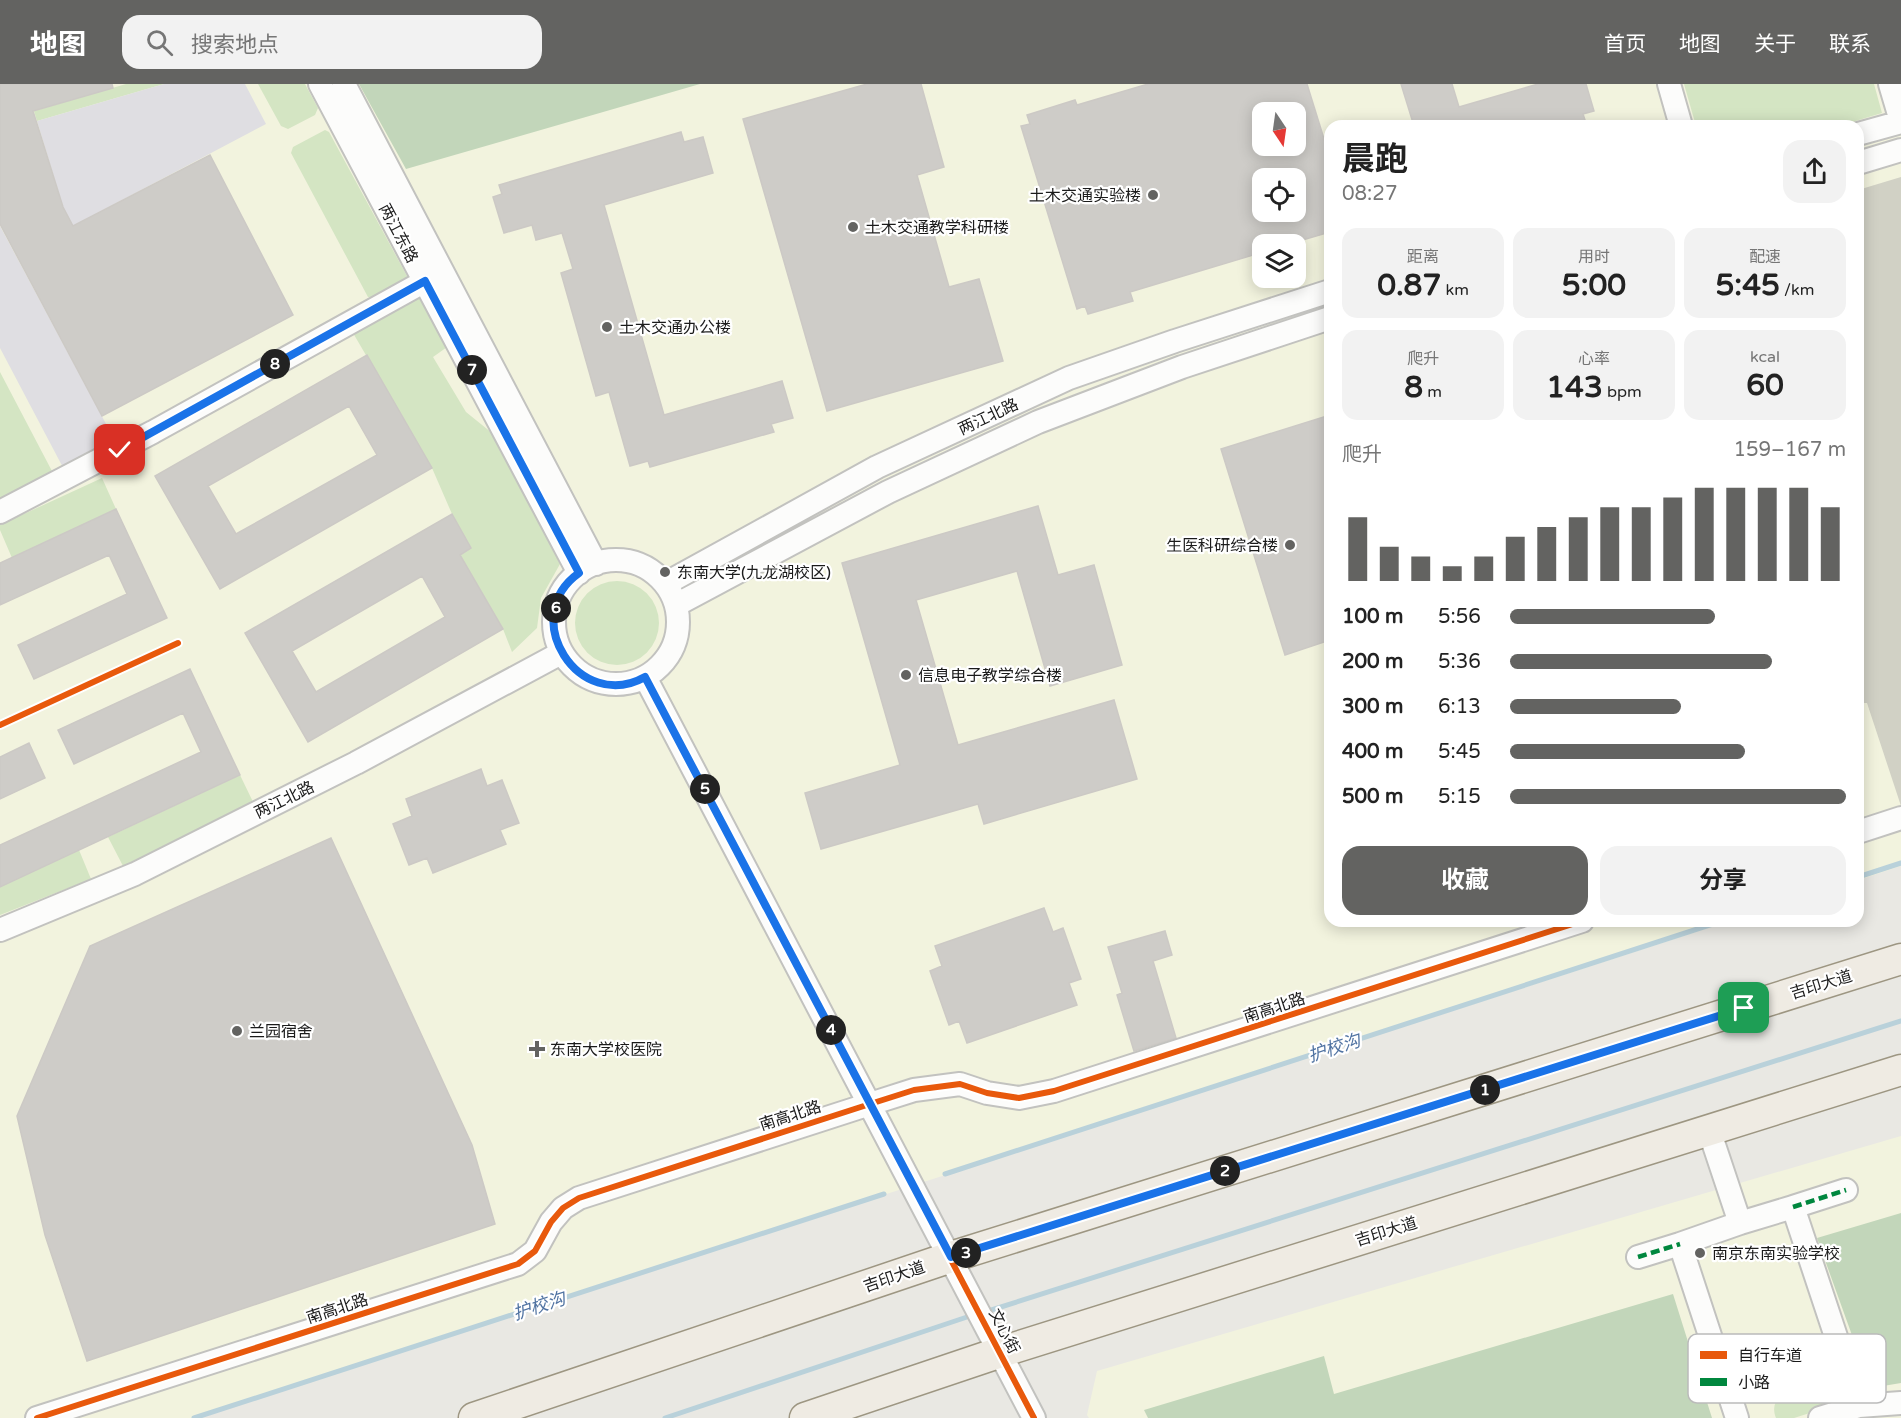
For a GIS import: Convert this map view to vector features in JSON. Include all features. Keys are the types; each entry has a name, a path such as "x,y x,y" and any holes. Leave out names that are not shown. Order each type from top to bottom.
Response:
{"main road":[{"name":"吉印大道","path":"474,1418 951,1257 1901,959"},
{"name":"吉印大道","path":"804,1418 1001,1352 1901,1070"}],"street":[{"name":"两江东路","path":"320,84 434,276"},
{"name":"两江东路","path":"344,84 434,276 587,569"},
{"path":"1669,84 1679,120"},
{"path":"1864,132 1901,121 1890,84"},
{"path":"1864,161 1901,150"},
{"path":"0,512 153,432 434,276"},
{"name":"两江北路","path":"665,584 877,467 1069,378 1324,293"},
{"name":"两江北路","path":"676,605 888,492 1038,422 1182,366 1324,320"},
{"path":"625,560 644,566 665,584 672,594 679,615 678,636 670,656 655,672 636,682 615,685 593,681 575,670 561,653 554,634 554,615 559,596 570,579 605,561 625,560"},
{"name":"两江北路","path":"0,930 135,873 348,768 561,653"},
{"path":"645,677 951,1257"},
{"path":"1864,830 1901,818"},
{"name":"南高北路","path":"37,1418 518,1264 535,1251 551,1222 563,1208 579,1198 870,1104 914,1090 960,1084 987,1093 1019,1098 1054,1091 1563,927"},
{"path":"1709,1130 1740,1223"},
{"path":"1638,1257 1846,1190"},
{"path":"1793,1207 1835,1334"},
{"path":"1680,1244 1709,1334"},
{"name":"文心街","path":"951,1257 1034,1418"},
{"path":"1732,1403 1737,1418"},
{"path":"1820,1418 1859,1406 1901,1403"}],"shaded area":[{"name":"东南大学(九龙湖校区)","path":"0,84 1901,84 1901,866 1864,878 1864,120 1324,120 1324,927 1711,927 194,1418 0,1418"},
{"path":"164,84 245,84 266,124 73,226 63,207 37,121"},
{"path":"359,84 700,84 406,169"},
{"path":"1901,177 1901,806 1867,703 1864,703 1864,188"},
{"path":"0,226 120,450 68,477 0,348"},
{"name":"南京东南实验学校","path":"1901,1136 1901,1418 1089,1418 1087,1415 1097,1371"},
{"path":"1901,1213 1901,1383 1886,1386 1886,1334 1852,1334 1817,1238"},
{"path":"1673,1294 1688,1342 1688,1403 1707,1403 1712,1418 1148,1418 1144,1410 1324,1356 1334,1394"}],"green space":[{"path":"126,84 164,84 37,121 34,111"},
{"path":"258,84 305,84 318,108 315,115 288,129 281,126"},
{"path":"1684,84 1874,84 1882,113 1859,120 1694,120"},
{"path":"325,130 329,132 407,276 406,282 375,298 368,297 291,153 293,147"},
{"path":"423,296 450,345 433,357 466,412 492,433 560,564 541,598 537,628 512,652 503,629 460,555 471,548 452,514 432,468 353,333"},
{"path":"0,372 53,473 0,499"},
{"path":"102,478 116,509 12,558 0,525"},
{"path":"617,581 640,588 652,600 659,623 652,646 640,658 617,665 594,658 582,646 575,623 582,600 594,588"},
{"path":"240,775 254,804 123,866 108,837"},
{"path":"79,850 91,879 0,915 0,887"},
{"path":"1776,1403 1830,1403 1832,1406 1794,1418 1776,1418"}],"building":[{"path":"0,84 112,84 113,88 33,111 63,207 73,226 210,155 293,315 102,416 0,224"},
{"name":"土木交通教学科研楼","path":"867,84 921,84 944,167 917,175 949,287 979,279 1003,361 827,411 743,119"},
{"name":"土木交通实验楼","path":"1148,84 1307,84 1324,139 1324,234 1306,239 1306,234 1252,234 1252,255 1130,292 1133,301 1088,314 1085,306 1077,309 1021,126 1030,124 1027,115 1075,100 1077,105"},
{"path":"1401,84 1452,84 1459,107 1538,84 1586,84 1594,111 1583,114 1585,120 1412,120"},
{"name":"土木交通办公楼","path":"681,132 684,142 703,137 713,173 604,205 664,415 782,381 793,418 771,424 774,432 650,467 648,461 630,466 609,392 596,396 561,273 573,269 562,233 536,240 532,225 504,233 493,197 502,194 499,185"},
{"path":"367,355 432,468 220,589 155,476","holes":["349,406 377,455 236,534 208,486"]},
{"name":"生医科研综合楼","path":"1324,417 1324,642 1285,655 1221,449"},
{"name":"信息电子教学综合楼","path":"1038,506 1058,575 1094,565 1122,665 1050,686 1017,571 916,600 958,745 1114,700 1137,779 984,824 978,804 821,849 805,793 900,765 842,563"},
{"path":"116,509 167,618 34,679 18,645 127,594 109,555 0,605 0,563"},
{"path":"452,514 471,548 460,555 503,629 308,742 245,633","holes":["422,576 445,617 316,692 292,651"]},
{"path":"190,669 240,775 0,887 0,845 201,752 183,713 74,764 58,730"},
{"path":"29,743 45,778 0,799 0,757"},
{"path":"481,769 487,786 502,780 519,823 500,830 506,844 433,873 427,858 409,865 393,824 412,816 406,799"},
{"name":"兰园宿舍","path":"331,838 472,1145 495,1224 87,1361 45,1235 17,1116 90,946"},
{"path":"1044,908 1053,932 1063,928 1081,979 1069,983 1077,1005 967,1043 959,1021 949,1025 930,971 942,966 935,946"},
{"path":"1165,931 1172,955 1153,961 1176,1038 1134,1051 1117,995 1122,993 1108,947"}],"waterway":[{"name":"护校沟","path":"1864,875 1901,863"},
{"name":"护校沟","path":"945,1174 1704,927"},
{"path":"985,1312 1901,1021"},
{"name":"护校沟","path":"194,1418 884,1194"},
{"path":"665,1418 973,1315"}],"marked path":[{"path":"1793,1207 1846,1190"},
{"path":"1638,1257 1680,1244"}],"cycle path":[{"path":"0,725 178,643"},
{"path":"645,677 1034,1418"},
{"path":"37,1418 518,1264 535,1251 551,1222 563,1208 579,1198 870,1104 914,1090 960,1084 987,1093 1019,1098 1054,1091 1563,927"}],"place":[{"name":"土木交通实验楼","path":"1153,195"},
{"name":"土木交通教学科研楼","path":"853,227"},
{"name":"土木交通办公楼","path":"607,327"},
{"name":"生医科研综合楼","path":"1290,545"},
{"name":"东南大学(九龙湖校区)","path":"665,572"},
{"name":"信息电子教学综合楼","path":"906,675"},
{"name":"兰园宿舍","path":"237,1031"},
{"name":"东南大学校医院","path":"537,1049"},
{"name":"南京东南实验学校","path":"1700,1253"}],"route":[{"path":"120,450 425,281 579,573 570,579 559,596 554,615 554,634 561,653 575,670 593,681 615,685 636,682 645,677 951,1257 1744,1008"}]}
